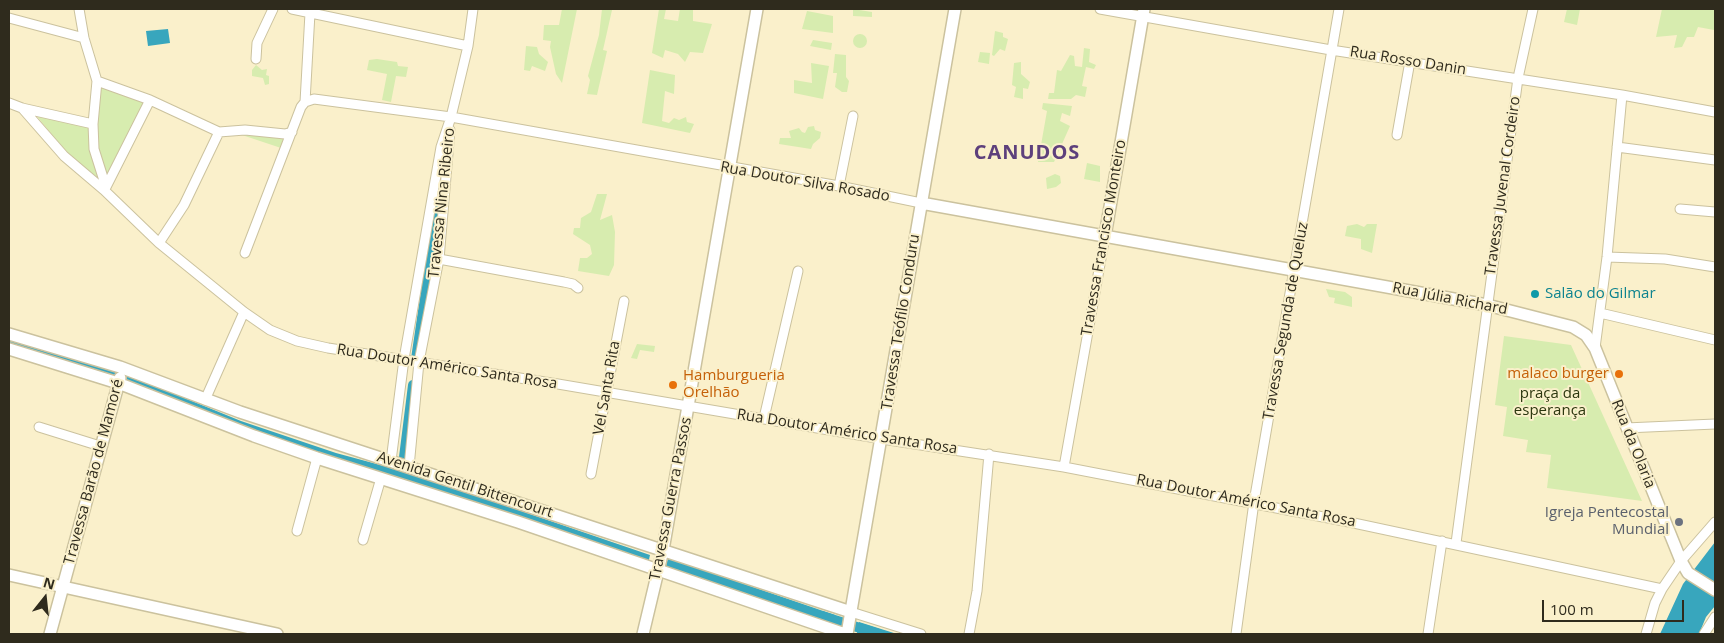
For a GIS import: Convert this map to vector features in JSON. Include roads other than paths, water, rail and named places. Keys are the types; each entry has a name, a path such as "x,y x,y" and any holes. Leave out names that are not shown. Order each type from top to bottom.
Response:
{"street":[{"path":"79,9 84,38 97,81 93,124 94,149 105,189"},
{"path":"256,59 256,43 273,9"},
{"path":"292,9 310,13 341,13 468,46"},
{"name":"Travessa Nina Ribeiro","path":"391,461 404,359 440,147 451,117 468,46 474,9"},
{"name":"Travessa Guerra Passos","path":"643,634 663,550 757,9"},
{"name":"Travessa Teófilo Conduru","path":"846,634 882,439 920,203 955,9"},
{"name":"Rua Rosso Danin","path":"1100,9 1143,13 1331,50 1518,78 1715,112"},
{"name":"Travessa Segunda de Queluz","path":"1236,634 1254,502 1339,9"},
{"name":"Travessa Juvenal Cordeiro","path":"1456,543 1486,305 1518,78 1533,9"},
{"path":"245,253 304,102 310,13"},
{"name":"Travessa Francisco Monteiro","path":"1064,467 1143,13"},
{"path":"9,18 84,38"},
{"path":"1397,135 1410,61"},
{"path":"97,81 150,100 219,132 245,130 285,134 292,132"},
{"name":"Rua da Olaria","path":"1622,95 1607,257 1595,348 1681,561 1688,573 1715,590"},
{"name":"Rua Doutor Silva Rosado","path":"304,102 314,98 451,117 839,186 920,203 1295,271"},
{"path":"105,189 150,100"},
{"name":"Rua Doutor Américo Santa Rosa","path":"9,103 22,108 93,124"},
{"name":"Rua Doutor Américo Santa Rosa","path":"22,108 64,156 105,189 159,243 244,312 270,330 297,341 328,348 1064,467 1254,502 1456,543 1662,589"},
{"path":"839,186 853,116"},
{"name":"Travessa Nina Ribeiro","path":"409,467 419,362 439,259 451,117"},
{"path":"159,243 184,205 219,132"},
{"path":"1617,147 1715,160"},
{"path":"1680,209 1715,212"},
{"path":"1607,257 1666,259 1715,267"},
{"path":"439,259 564,282 573,284 578,288"},
{"name":"Rua Júlia Richard","path":"1295,271 1486,305 1573,327 1586,335 1595,348"},
{"path":"764,418 798,272"},
{"name":"Vel Santa Rita","path":"592,474 624,301"},
{"path":"205,400 244,312"},
{"path":"1600,313 1715,340"},
{"name":"Avenida Gentil Bittencourt","path":"9,334 120,376 254,436 846,634"},
{"name":"Avenida Gentil Bittencourt","path":"9,350 120,376 205,400 921,634"},
{"name":"Travessa Barão de Mamoré","path":"50,634 120,376"},
{"path":"1626,428 1715,424"},
{"path":"39,427 100,446"},
{"path":"969,634 977,591 989,454"},
{"path":"297,531 317,458"},
{"path":"363,540 381,478"},
{"path":"1646,634 1655,603 1662,589 1681,561 1715,522"},
{"path":"1428,634 1442,541"},
{"path":"9,575 277,634"},
{"path":"1704,634 1715,617"}],"water":[{"path":"168,29 170,43 148,46 146,31"},
{"path":"9,339 121,372 241,421 336,453 410,473 650,555 648,564 407,480 264,435 9,344"},
{"path":"1715,542 1715,606 1706,617 1699,634 1660,634 1683,584"},
{"path":"668,558 835,615 833,625 665,569"},
{"path":"859,622 897,634 857,633"}],"waterway":[{"path":"416,359 443,175"},
{"path":"403,465 413,385"},
{"path":"822,616 879,634"}],"place":[{"name":"Salão do Gilmar","path":"1535,294"},
{"name":"malaco burger","path":"1619,374"},
{"name":"Hamburgueria Orelhão","path":"673,385"},
{"name":"Igreja Pentecostal Mundial","path":"1679,522"}],"district":[{"name":"CANUDOS","path":"1027,153"}],"park label":[{"name":"praça da esperança","path":"1550,402"}]}
